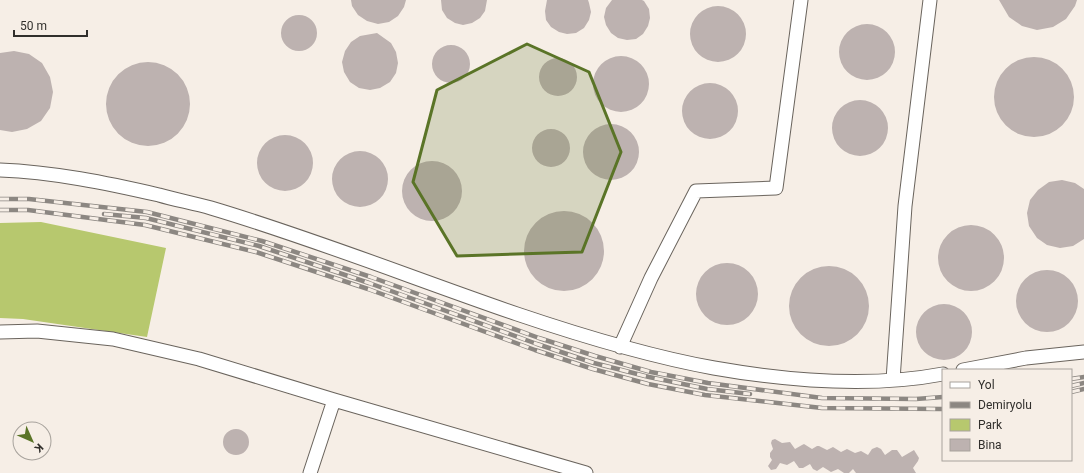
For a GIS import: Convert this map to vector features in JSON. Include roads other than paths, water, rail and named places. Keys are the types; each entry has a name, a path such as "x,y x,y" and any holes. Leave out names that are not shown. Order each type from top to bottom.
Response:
{"street":[{"path":"620,347 651,278 696,191 776,188 801,0"},
{"path":"893,380 905,206 930,0"},
{"path":"0,170 70,177 137,190 209,208 300,236 473,299 556,327 620,347 688,363 741,373 779,378 829,381 893,380 922,378 942,374"},
{"path":"0,332 37,331 113,339 199,359 566,470 586,473"},
{"path":"968,369 1026,358 1084,352"},
{"path":"310,473 334,400"}],"railway":[{"path":"0,199 29,199 147,212 262,241 371,277 539,338 651,372 708,383 822,398 916,399 942,397"},
{"path":"0,210 28,210 145,225 256,252 368,289 535,350 593,369 648,384 705,395 822,408 942,409"},
{"path":"104,214 146,218 259,246 369,283 594,363 649,377 707,389 750,394"},
{"path":"1072,379 1084,377"},
{"path":"1072,386 1084,383"},
{"path":"1072,392 1084,389"}]}
